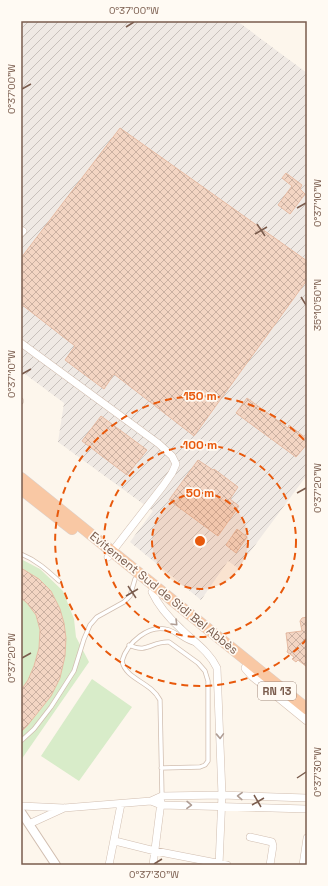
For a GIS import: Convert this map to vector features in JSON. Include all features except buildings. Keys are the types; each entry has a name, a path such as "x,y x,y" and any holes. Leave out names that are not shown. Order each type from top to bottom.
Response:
{"highway":[{"name":"Evitement Sud de Sidi Bel Abbès","path":"21,478 145,584 307,709"},
{"name":"Evitement Sud de Sidi Bel Abbès","path":"21,489 110,554"},
{"name":"RN 13","path":"247,664 307,715"}],"main road":[{"path":"247,664 262,669 307,705"},
{"path":"247,664 254,676 307,720"}],"street":[{"path":"21,342 159,444 172,456 176,464 164,486 110,554"},
{"path":"115,841 222,865 222,796 217,668 207,652 166,615 145,584"},
{"path":"152,865 162,796"},
{"path":"151,802 162,796 307,798"},
{"path":"21,806 64,808 151,802 161,805 307,810"},
{"path":"109,865 115,841 121,804"},
{"path":"29,824 64,808"},
{"path":"21,812 56,865"},
{"path":"250,837 272,842 273,846 270,865"},
{"path":"303,865 307,838"}],"lane":[{"path":"21,554 29,557 44,567 59,581"},
{"path":"21,741 34,729 51,707 74,671 90,625 97,617 124,602 145,584"},
{"path":"162,796 160,700 154,690 133,677 127,671 122,661 125,651 133,641 143,634 161,629 166,629 173,632 189,642 197,643"},
{"path":"129,646 142,649 163,642 169,642 198,663 205,672 208,681 208,760 205,765 200,767 161,768"}],"shaded area":[{"path":"21,21 237,21 307,73 307,475 238,568 228,561 201,600 130,542 153,511 58,442 64,403 21,371"}],"green space":[{"path":"21,559 40,569 63,591 74,619 76,637 89,662 21,760"},
{"path":"92,679 132,707 79,781 41,756"}]}
